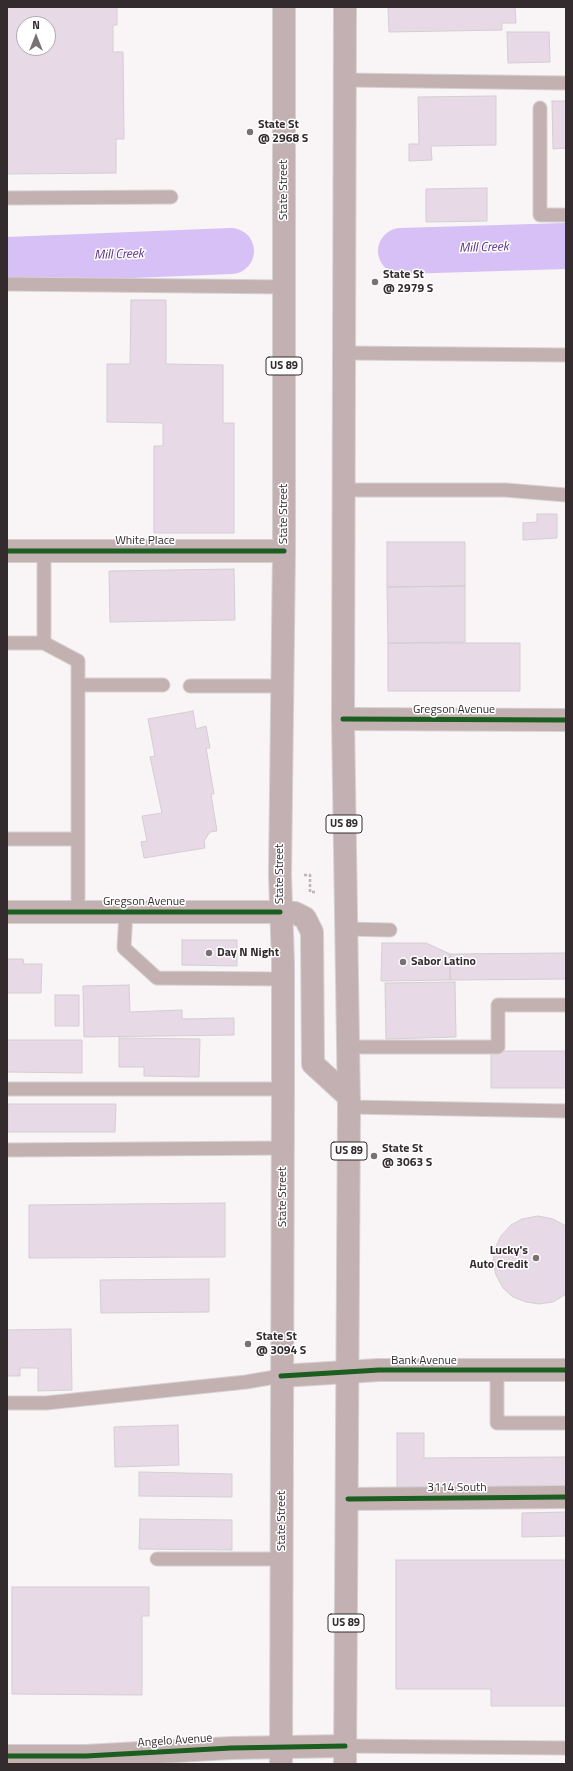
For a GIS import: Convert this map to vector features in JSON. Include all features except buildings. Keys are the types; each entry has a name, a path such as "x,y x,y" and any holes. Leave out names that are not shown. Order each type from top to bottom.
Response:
{"main road":[{"name":"State Street","path":"281,1756 283,979 280,912 284,551 284,7"},
{"name":"US 89","path":"344,7 343,719 349,1102 347,1372 348,1499 345,1755"},
{"path":"280,912 295,913 305,918 312,932 313,1064 349,1102"}],"street":[{"name":"White Place","path":"7,551 284,551"},
{"name":"Gregson Avenue","path":"343,719 566,720"},
{"name":"Gregson Avenue","path":"7,912 280,912"},
{"name":"Bank Avenue","path":"282,1376 379,1370 566,1370"},
{"name":"3114 South","path":"348,1499 566,1497"},
{"name":"Angelo Avenue","path":"7,1756 32,1760 231,1748 281,1756 345,1755"}],"lane":[{"path":"344,80 566,83"},
{"path":"540,108 540,215 566,215"},
{"path":"7,198 171,197"},
{"path":"7,284 285,287"},
{"path":"344,353 566,355"},
{"path":"344,490 505,490 566,495"},
{"path":"44,551 44,643"},
{"path":"7,643 44,643 78,661 78,912"},
{"path":"78,685 163,685"},
{"path":"190,686 282,686"},
{"path":"7,839 78,840"},
{"path":"126,912 124,948 157,978 283,979"},
{"path":"346,929 390,930"},
{"path":"348,1048 498,1048 498,1005 566,1005"},
{"path":"7,1089 283,1089"},
{"path":"349,1102 566,1111"},
{"path":"7,1150 283,1148"},
{"path":"497,1371 497,1423 566,1423"},
{"path":"7,1404 46,1403 246,1382 282,1376"},
{"path":"157,1559 282,1560"},
{"path":"345,1755 566,1748"}],"path":[{"path":"303,875 310,875 310,892 317,892"}],"waterway":[{"name":"Mill Creek","path":"401,251 566,246"},
{"name":"Mill Creek","path":"7,260 231,251"}],"cycle path":[{"path":"7,551 284,551"},
{"path":"343,719 566,720"},
{"path":"7,912 280,912"},
{"path":"281,1376 379,1370 566,1370"},
{"path":"348,1499 566,1497"},
{"path":"7,1756 86,1756 231,1748 345,1746"}],"place":[{"name":"State St @ 2968 S","path":"250,132"},
{"name":"State St @ 2979 S","path":"375,282"},
{"name":"Day N Night","path":"209,953"},
{"name":"Sabor Latino","path":"403,962"},
{"name":"State St @ 3063 S","path":"374,1156"},
{"name":"Lucky's Auto Credit","path":"536,1258"},
{"name":"State St @ 3094 S","path":"248,1344"}]}
